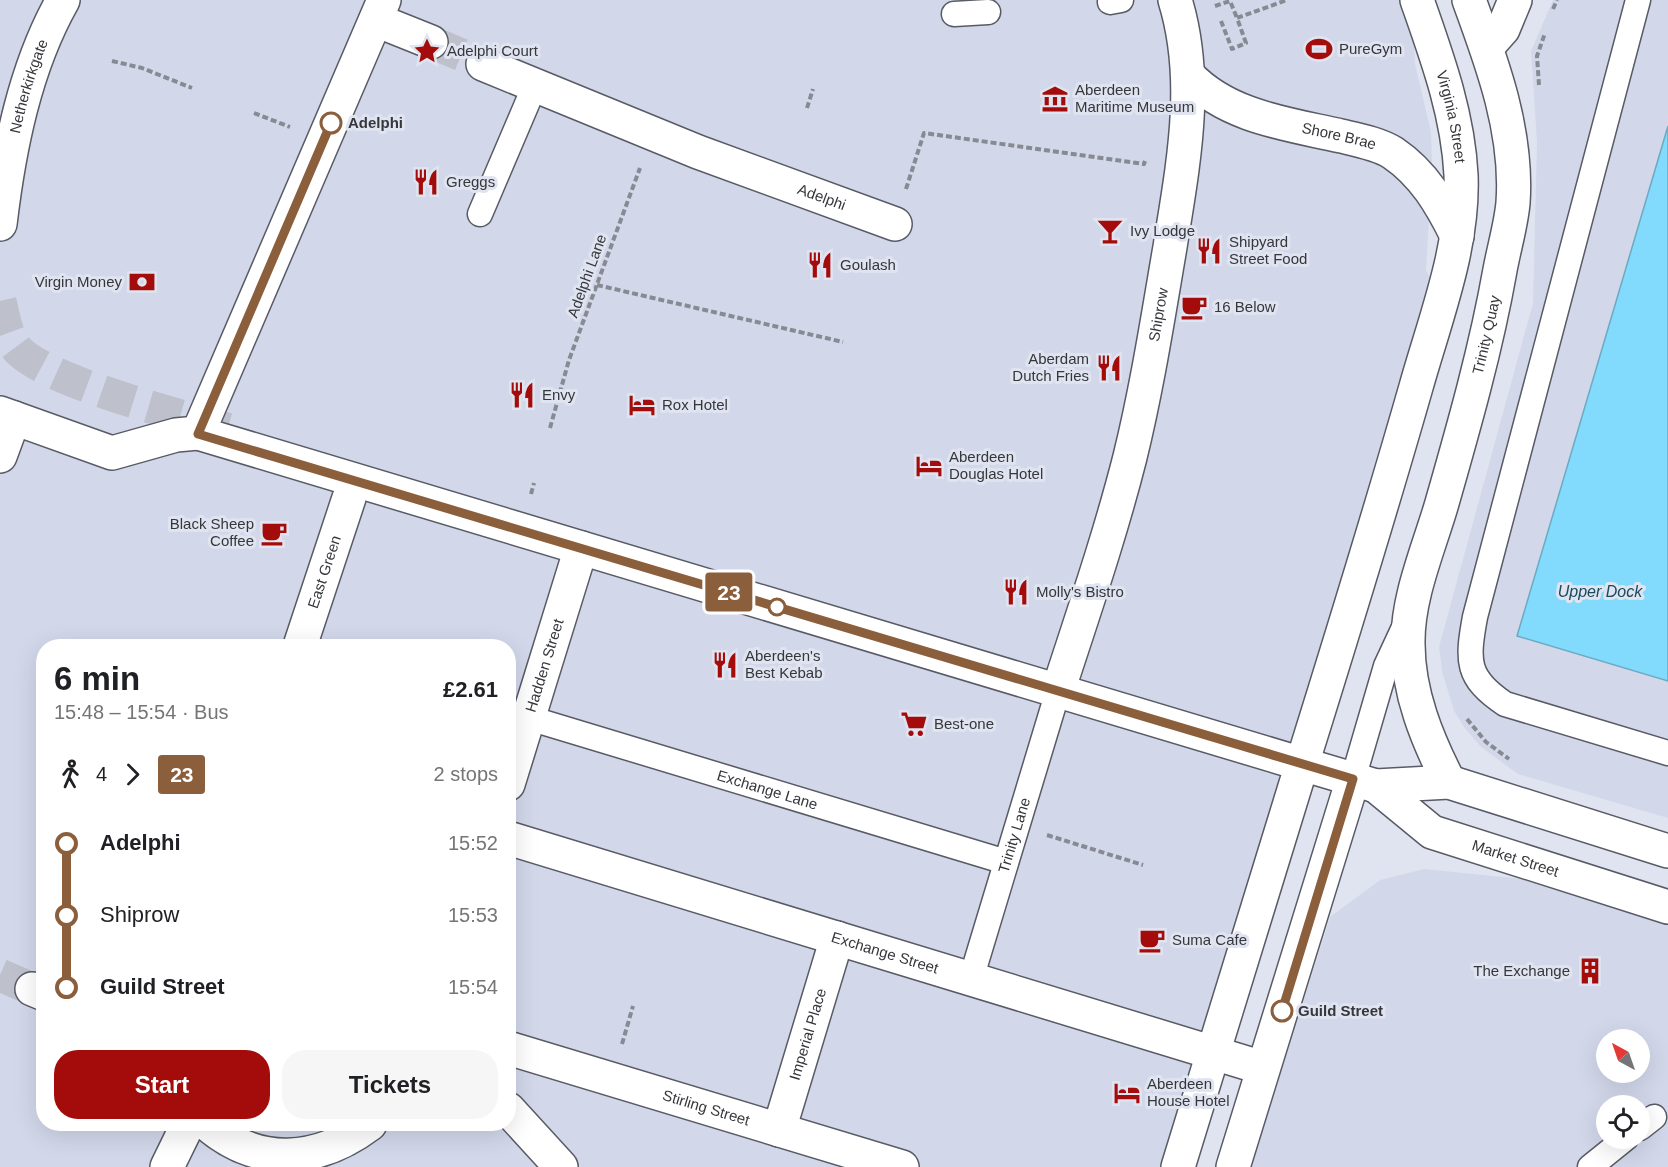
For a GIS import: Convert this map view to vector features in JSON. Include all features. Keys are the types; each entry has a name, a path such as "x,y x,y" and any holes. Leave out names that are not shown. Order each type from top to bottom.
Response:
{"street":[{"name":"Netherkirkgate","path":"0,224 7,176 36,56 63,0"},
{"name":"Shiprow","path":"1058,691 1130,455 1159,312 1185,156 1189,75 1175,0"},
{"name":"Virginia Street","path":"1417,0 1441,68 1457,135 1461,177 1457,236"},
{"path":"1469,0 1486,47 1503,29 1515,0"},
{"path":"0,456 7,416 112,453 176,435 198,434 380,10 431,42"},
{"name":"Trinity Quay","path":"1449,782 1435,755 1416,703 1409,666 1408,618 1466,420 1490,325 1513,203 1512,142 1486,47"},
{"name":"Adelphi","path":"483,64 653,134 700,145 895,224"},
{"name":"Shore Brae","path":"1189,75 1211,96 1246,112 1359,140 1391,152 1428,187 1441,203 1457,236"},
{"path":"1178,1167 1371,543 1457,236"},
{"name":"Market Street","path":"198,434 1364,783 1449,782 1668,851"},
{"name":"East Green","path":"302,639 349,498"},
{"name":"Hadden Street","path":"516,758 581,548"},
{"path":"1233,1167 1263,1068 1364,783"},
{"name":"Market Street","path":"1364,783 1432,832 1668,907"},
{"name":"Exchange Street","path":"516,840 1263,1068"},
{"name":"Imperial Place","path":"779,1130 837,938"},
{"name":"Stirling Street","path":"516,1050 886,1165"},
{"path":"516,1118 561,1167"},
{"path":"167,1167 185,1131"},
{"path":"215,1131 231,1144 250,1154 290,1160 319,1161 360,1131"}],"lane":[{"path":"1638,0 1474,617 1470,644 1471,667 1484,690 1505,704 1668,753"},
{"path":"954,14 988,12"},
{"path":"480,214 535,85"},
{"name":"Trinity Quay","path":"1364,783 1386,666 1408,618"},
{"name":"Trinity Lane","path":"971,979 1058,691"},
{"name":"Exchange Lane","path":"529,718 1006,862"},
{"path":"1590,1167 1612,1149"}],"path":[{"path":"1237,18 1287,0"},
{"path":"1230,1 1237,18 1246,43 1232,49 1216,6 1230,1"},
{"path":"112,60 142,68 192,88"},
{"path":"807,108 813,90"},
{"path":"895,224 924,133 1144,164 1145,155 1185,156"},
{"name":"Adelphi Lane","path":"550,428 569,360 653,134"},
{"path":"597,285 843,342"},
{"path":"1017,826 1143,865"},
{"path":"629,1020 633,1006"}],"shaded area":[{"path":"0,0 1412,0 1415,64 1431,132 1432,163 1426,270 1433,285 1160,1167 0,1167"},
{"path":"1553,0 1668,0 1668,818 1518,774 1481,747 1464,727 1454,711 1442,671 1439,647 1533,303 1537,142 1531,51"},
{"path":"1424,869 1603,887 1668,907 1668,1167 1251,1167 1330,917 1380,880"}],"water":[{"name":"Upper Dock","path":"1668,126 1668,681 1517,636"}],"tunnel":[{"path":"431,42 483,64"},
{"path":"0,301 12,341 20,352 37,364 89,387 230,430"},
{"path":"0,975 32,989"}],"bus line":[{"name":"23","path":"331,123 198,434 1353,779 1282,1011"}],"place":[{"name":"PureGym","path":"1319,49"},
{"name":"Adelphi Court","path":"427,51"},
{"name":"Aberdeen Maritime Museum","path":"1055,99"},
{"name":"Adelphi","path":"331,123"},
{"name":"Greggs","path":"426,182"},
{"name":"Ivy Lodge","path":"1110,231"},
{"name":"Shipyard Street Food","path":"1209,251"},
{"name":"Goulash","path":"820,265"},
{"name":"Virgin Money","path":"142,282"},
{"name":"16 Below","path":"1194,307"},
{"name":"Aberdam Dutch Fries","path":"1109,368"},
{"name":"Envy","path":"522,395"},
{"name":"Rox Hotel","path":"642,405"},
{"name":"Aberdeen Douglas Hotel","path":"929,466"},
{"name":"Black Sheep Coffee","path":"274,533"},
{"name":"Molly's Bistro","path":"1016,592"},
{"name":"Aberdeen's Best Kebab","path":"725,665"},
{"name":"Best-one","path":"914,724"},
{"name":"Suma Cafe","path":"1152,940"},
{"name":"The Exchange","path":"1590,971"},
{"name":"Guild Street","path":"1282,1011"},
{"name":"Aberdeen House Hotel","path":"1127,1093"}]}
